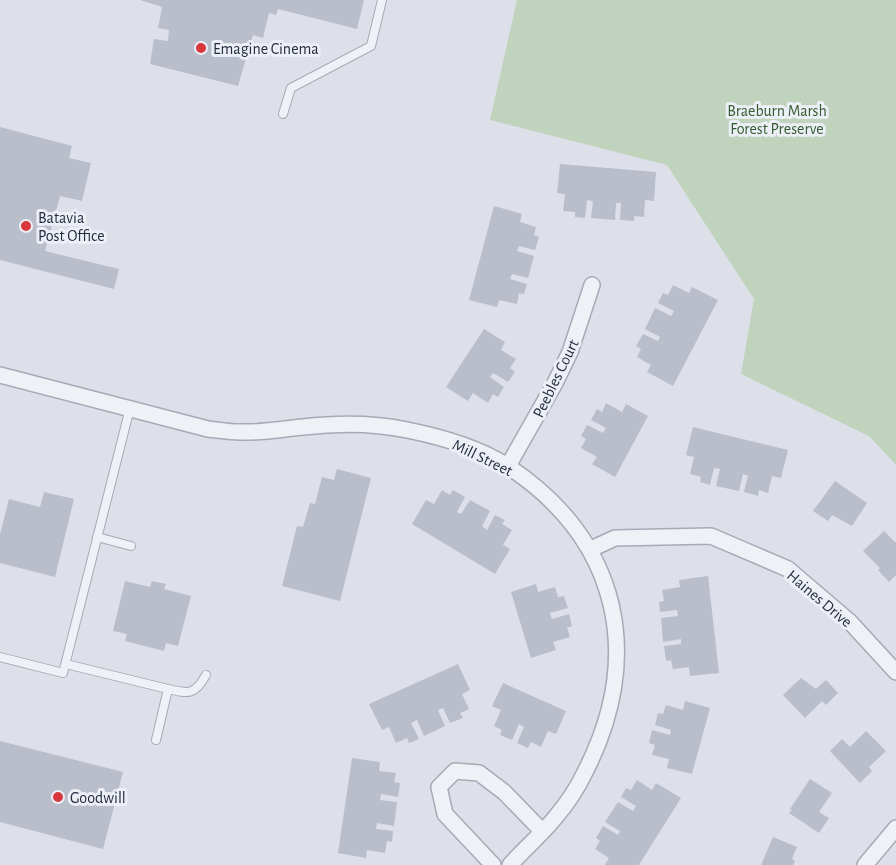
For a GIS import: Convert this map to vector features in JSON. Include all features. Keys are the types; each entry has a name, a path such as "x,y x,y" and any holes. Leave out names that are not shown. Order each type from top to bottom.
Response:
{"street":[{"name":"Peebles Court","path":"508,466 570,352 592,285"},
{"name":"Mill Street","path":"0,375 208,429 239,432 342,424 405,429 438,437 477,451 508,466 540,490 591,549 602,573 612,604 617,643 615,682 605,727 584,775 554,819 510,865"},
{"name":"Haines Drive","path":"591,549 615,538 711,536 788,569 849,622 896,672"},
{"path":"493,865 445,814 439,787 455,771 479,772 504,792 542,831"},
{"path":"865,865 896,828"}],"lane":[{"path":"283,114 291,88 371,46 382,0"},
{"path":"0,657 63,673 130,408"},
{"path":"97,537 131,546"},
{"path":"66,664 185,693 200,686 206,675"},
{"path":"156,740 168,689"}],"green space":[{"name":"Braeburn Marsh Forest Preserve","path":"517,0 896,0 896,465 869,436 741,374 754,299 667,165 490,120"}],"building":[{"name":"Emagine Cinema","path":"140,0 364,0 357,29 278,9 276,15 269,13 263,38 253,35 238,86 150,64 154,39 168,41 169,30 158,28 162,7"},
{"name":"Batavia Post Office","path":"0,127 72,146 69,158 91,163 82,201 60,196 45,251 119,269 114,289 0,260"},
{"path":"560,164 656,172 654,201 645,200 644,217 634,216 634,221 620,220 621,203 616,203 615,220 591,218 593,201 587,200 585,218 575,217 575,212 563,211 565,194 557,193"},
{"path":"494,206 522,214 520,222 536,227 534,235 539,237 535,250 519,246 517,251 534,256 528,278 512,274 510,279 527,284 524,294 519,293 517,304 499,300 497,307 469,300"},
{"path":"673,285 689,293 692,287 718,300 673,386 647,372 651,365 637,357 641,349 636,346 643,334 658,341 660,337 645,329 655,308 671,316 674,311 658,303 663,293 668,295"},
{"path":"484,329 505,342 501,350 516,359 510,368 515,372 508,382 493,373 490,377 504,387 498,397 493,394 488,403 473,393 468,401 446,387"},
{"path":"606,403 622,412 626,404 648,416 615,477 592,464 597,457 581,448 586,439 581,436 587,425 603,433 606,428 591,420 597,409 602,412"},
{"path":"693,427 788,450 781,478 772,476 768,493 759,490 758,496 744,492 748,476 743,474 739,491 716,486 720,469 714,468 710,485 700,482 701,477 690,474 694,457 686,455"},
{"path":"337,469 371,478 340,601 282,586 297,526 303,527 310,503 315,504 322,477 334,480"},
{"path":"835,481 867,503 852,526 832,515 828,521 813,511"},
{"path":"442,490 450,495 453,490 465,497 457,512 461,514 470,500 490,511 482,526 487,530 495,515 505,520 502,524 512,530 503,545 510,549 495,574 412,524 426,500 434,504"},
{"path":"44,492 74,499 55,577 0,563 0,534 9,499 40,507"},
{"path":"884,531 896,543 896,575 889,582 878,570 880,568 863,551"},
{"path":"708,576 719,673 690,676 689,667 673,669 671,660 666,661 664,646 681,644 681,639 663,642 661,618 678,616 677,610 660,612 659,602 664,601 662,590 680,587 679,580"},
{"path":"125,581 150,587 152,581 166,584 164,589 191,596 178,646 166,643 164,651 125,641 127,634 113,631"},
{"path":"536,584 538,592 555,587 558,597 564,596 568,608 550,613 552,619 569,614 572,626 567,628 570,637 553,642 556,650 531,658 511,592"},
{"path":"458,664 470,690 462,694 469,709 460,713 463,718 450,723 443,708 438,710 445,726 424,736 417,720 411,723 419,739 409,743 407,738 396,743 389,727 382,730 369,704"},
{"path":"801,678 816,689 826,680 838,693 826,705 822,701 805,718 783,695"},
{"path":"503,683 566,711 556,734 548,731 541,747 531,742 528,748 517,743 524,727 519,724 512,740 500,735 502,730 494,726 501,710 492,706"},
{"path":"685,701 710,708 692,774 667,768 669,759 652,755 655,745 649,743 652,730 670,735 671,730 655,725 658,713 663,714 666,705 683,710"},
{"path":"866,731 886,751 869,767 872,771 860,783 830,751 842,739 850,747"},
{"name":"Goodwill","path":"0,741 123,772 103,849 0,822"},
{"path":"352,758 380,762 379,771 396,773 394,782 400,783 398,797 381,794 380,800 397,802 394,826 377,823 376,829 393,831 392,842 387,841 385,853 367,850 366,858 338,853"},
{"path":"810,779 832,793 819,812 829,818 819,833 789,813"},
{"path":"637,780 652,790 656,783 681,798 639,865 605,865 609,858 595,849 600,841 596,838 603,826 618,835 620,831 605,822 618,802 633,811 636,806 621,797 626,788 631,790"},
{"path":"773,837 797,847 792,859 795,861 793,865 761,865"}],"place":[{"name":"Emagine Cinema","path":"201,48"},
{"name":"Batavia Post Office","path":"26,226"},
{"name":"Goodwill","path":"58,797"}]}
